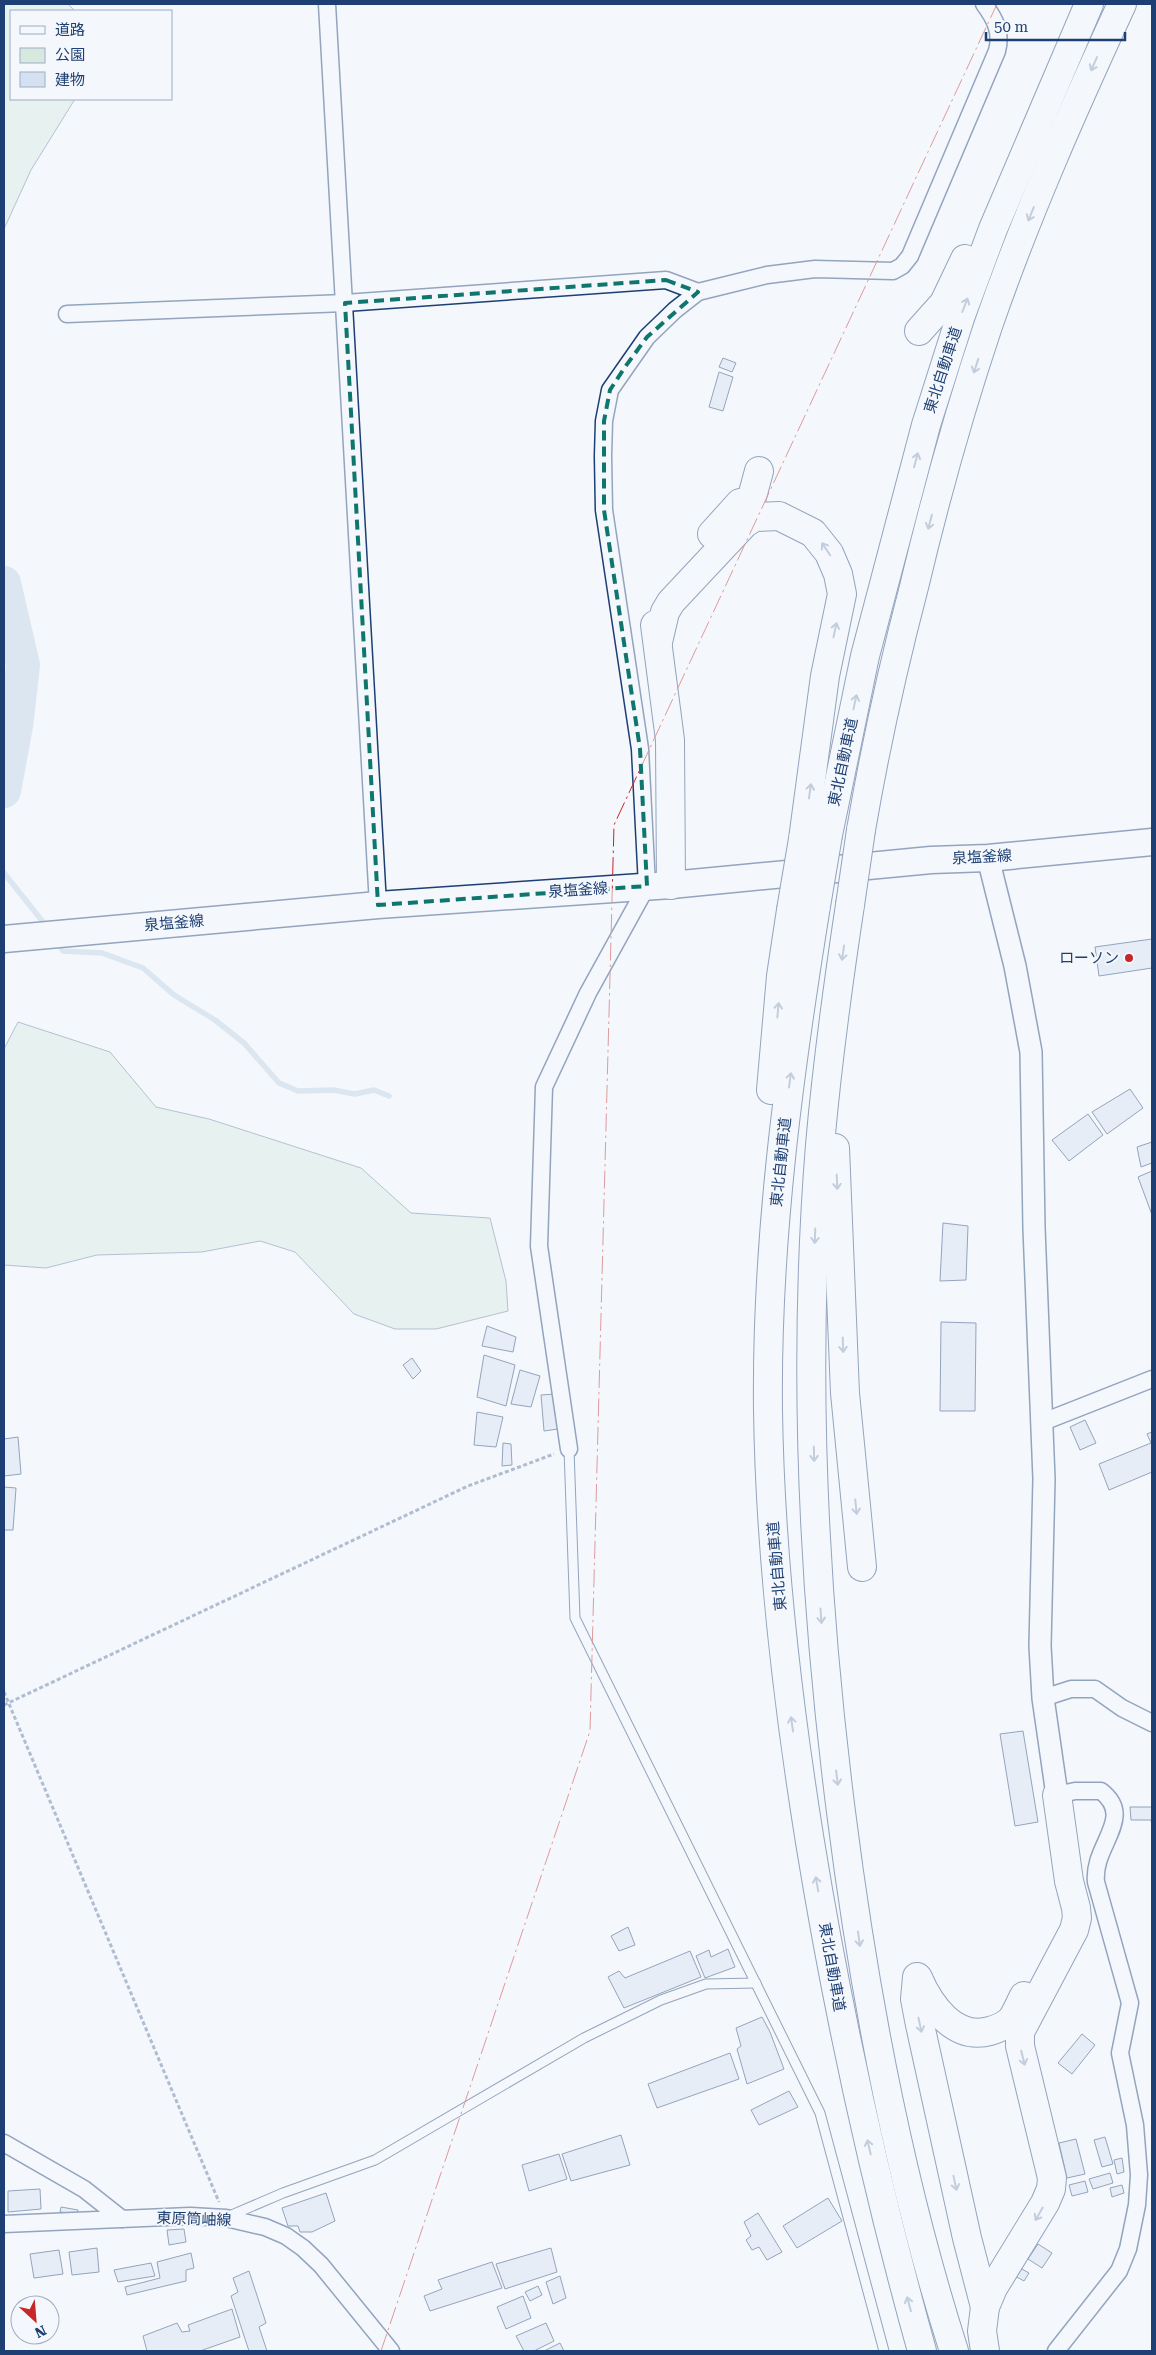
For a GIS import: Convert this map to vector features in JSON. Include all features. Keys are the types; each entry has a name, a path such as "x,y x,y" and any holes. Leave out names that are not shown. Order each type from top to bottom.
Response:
{"highway":[{"name":"東北自動車道","path":"922,2351 893,2248 865,2131 837,1999 810,1843 787,1683 772,1504 768,1408 770,1301 776,1208 789,1085 804,908 815,837 926,425 961,315 1072,40 1089,4"},
{"name":"東北自動車道","path":"954,2351 893,2123 865,1985 844,1837 826,1680 817,1560 812,1405 813,1312 820,1144 837,994 872,761 924,545 955,432 988,328 1052,160 1122,4"},
{"path":"919,331 944,303 984,219 1006,167 1072,40"},
{"path":"659,886 670,740 658,642 665,612 742,513 760,470"},
{"path":"742,513 755,517 779,516 812,533 829,553 838,574 842,594 825,676 815,837"},
{"path":"837,994 835,1144 845,1393 862,1567"},
{"path":"985,2351 982,2331 985,2307 993,2288 1045,2203 1051,2189 1052,2178 1020,2046 1020,2032 1074,1930 1077,1918 1069,1881 1057,1795"},
{"path":"985,2307 967,2238 920,2025 915,1999 918,1977 926,1996 936,2008 961,2030 975,2033 996,2029 1005,2024 1011,2020 1061,1921 1067,1899 1069,1881"}],"main road":[{"name":"泉塩釜線","path":"4,939 378,905 659,886 922,861 988,858 1152,842"}],"street":[{"path":"327,4 378,905"},
{"path":"569,1449 539,1246 544,1087 588,993 659,886 604,510 604,421 610,390 647,337 675,310 698,292 786,273 815,269 893,270 902,266 910,256 998,51 1000,38 995,21 984,4"},
{"path":"67,314 345,303 666,280 698,292"},
{"path":"988,858 1015,966 1031,1052 1034,1228 1044,1478 1040,1646 1043,1698 1057,1795 1074,1791 1101,1791 1114,1805 1116,1816 1113,1827 1095,1869 1098,1890 1130,2003 1120,2053 1146,2173 1134,2226 1119,2271 1056,2351"},
{"path":"1042,1422 1152,1379"},
{"path":"1043,1698 1072,1689 1095,1689 1122,1708 1152,1723"},
{"path":"4,2144 84,2189 122,2219"},
{"name":"東原筒岫線","path":"4,2224 190,2216 226,2218 265,2227 286,2236 321,2265 391,2351"}],"lane":[{"path":"569,1449 575,1618 820,2113 884,2351"},
{"path":"226,2218 283,2193 375,2160 584,2038 661,2000 706,1984 756,1983"}],"path":[{"path":"4,1705 468,1486 569,1449"},
{"path":"4,1692 226,2218"}],"highlighted area":[{"path":"666,280 698,292 647,337 625,367 610,390 604,421 604,510 640,749 647,886 378,905 345,303"}],"green space":[{"path":"4,4 68,4 74,10 10,10 10,100 74,100 31,170 4,229"},
{"path":"18,1022 110,1052 156,1107 209,1119 361,1168 411,1213 490,1218 506,1281 508,1311 436,1329 395,1329 354,1314 295,1252 260,1241 202,1252 97,1255 46,1268 4,1265 4,1049"}],"building":[{"path":"723,358 736,363 732,372 719,367"},
{"path":"719,372 733,377 723,411 709,407"},
{"path":"1152,939 1152,968 1099,976 1095,947"},
{"path":"1130,1089 1143,1108 1107,1134 1092,1112"},
{"path":"1088,1114 1103,1135 1069,1161 1052,1140"},
{"path":"1152,1142 1152,1163 1141,1167 1137,1147"},
{"path":"1152,1171 1152,1215 1138,1177"},
{"path":"943,1223 968,1226 966,1280 940,1281"},
{"path":"941,1322 976,1323 975,1411 940,1411"},
{"path":"487,1326 516,1337 513,1352 482,1346"},
{"path":"484,1355 515,1365 506,1406 477,1397"},
{"path":"412,1358 421,1371 413,1379 403,1365"},
{"path":"520,1370 540,1376 531,1407 511,1404"},
{"path":"555,1394 558,1429 544,1431 541,1395"},
{"path":"477,1412 503,1417 496,1447 474,1445"},
{"path":"1085,1420 1096,1443 1080,1450 1070,1427"},
{"path":"1152,1432 1152,1472 1109,1490 1099,1464 1151,1443 1147,1434"},
{"path":"18,1437 21,1474 4,1476 4,1439"},
{"path":"503,1443 511,1444 512,1465 502,1466"},
{"path":"4,1487 16,1488 13,1530 4,1530"},
{"path":"1023,1731 1038,1822 1015,1826 1000,1734"},
{"path":"1130,1807 1152,1807 1152,1827 1151,1820 1131,1820"},
{"path":"628,1927 635,1945 619,1951 611,1936"},
{"path":"728,1949 735,1967 705,1978 696,1956 709,1950 711,1957"},
{"path":"690,1951 701,1977 624,2008 608,1977 619,1971 625,1978"},
{"path":"762,2017 770,2032 784,2069 747,2084 737,2049 741,2046 736,2028"},
{"path":"1082,2034 1095,2045 1072,2074 1058,2063"},
{"path":"730,2053 739,2079 657,2108 648,2084"},
{"path":"789,2091 798,2107 759,2125 751,2110"},
{"path":"621,2135 630,2165 571,2181 562,2154"},
{"path":"1105,2137 1113,2164 1102,2167 1094,2140"},
{"path":"1076,2139 1085,2174 1067,2178 1059,2143"},
{"path":"559,2154 567,2179 529,2191 522,2165"},
{"path":"1122,2158 1124,2172 1117,2174 1114,2160"},
{"path":"1110,2173 1113,2183 1093,2189 1089,2179"},
{"path":"1085,2181 1088,2192 1072,2196 1069,2185"},
{"path":"1122,2185 1124,2193 1112,2197 1110,2188"},
{"path":"40,2189 41,2209 8,2212 8,2191"},
{"path":"326,2193 335,2221 312,2232 300,2232 298,2226 288,2226 282,2208"},
{"path":"828,2198 842,2221 797,2248 783,2226"},
{"path":"61,2207 78,2210 77,2214 60,2212"},
{"path":"758,2213 782,2252 767,2260 759,2247 752,2250 746,2240 751,2236 744,2222"},
{"path":"184,2229 186,2242 169,2245 167,2230"},
{"path":"1038,2244 1052,2253 1042,2268 1028,2259"},
{"path":"97,2248 99,2272 72,2275 69,2252"},
{"path":"551,2248 557,2272 505,2289 496,2264"},
{"path":"59,2250 63,2274 34,2278 30,2254"},
{"path":"191,2253 194,2268 186,2270 186,2281 127,2295 125,2287 160,2278 157,2262"},
{"path":"492,2262 502,2288 430,2311 424,2296 442,2289 438,2280"},
{"path":"151,2263 155,2276 118,2282 114,2270"},
{"path":"1020,2268 1029,2273 1024,2281 1015,2276"},
{"path":"249,2271 266,2323 259,2327 267,2351 249,2351 231,2296 238,2292 233,2278"},
{"path":"560,2276 566,2298 553,2304 546,2282"},
{"path":"538,2286 542,2295 530,2301 525,2292"},
{"path":"523,2296 531,2318 506,2329 497,2307"},
{"path":"232,2309 240,2337 200,2351 147,2351 143,2336 177,2323 182,2332 190,2331 188,2325"},
{"path":"546,2323 554,2341 534,2351 524,2351 516,2336"},
{"path":"560,2343 564,2351 544,2351"}],"waterway":[{"path":"4,583 23,665 16,726 4,791"},
{"path":"4,873 47,927"},
{"path":"56,941 63,951 102,953 143,968 174,995 215,1020 244,1043 279,1083 298,1091 333,1090 355,1094 374,1090 389,1096"}],"power":[{"path":"381,2351 590,1731 614,825 997,4"}],"place":[{"name":"ローソン","path":"1129,958"}]}
